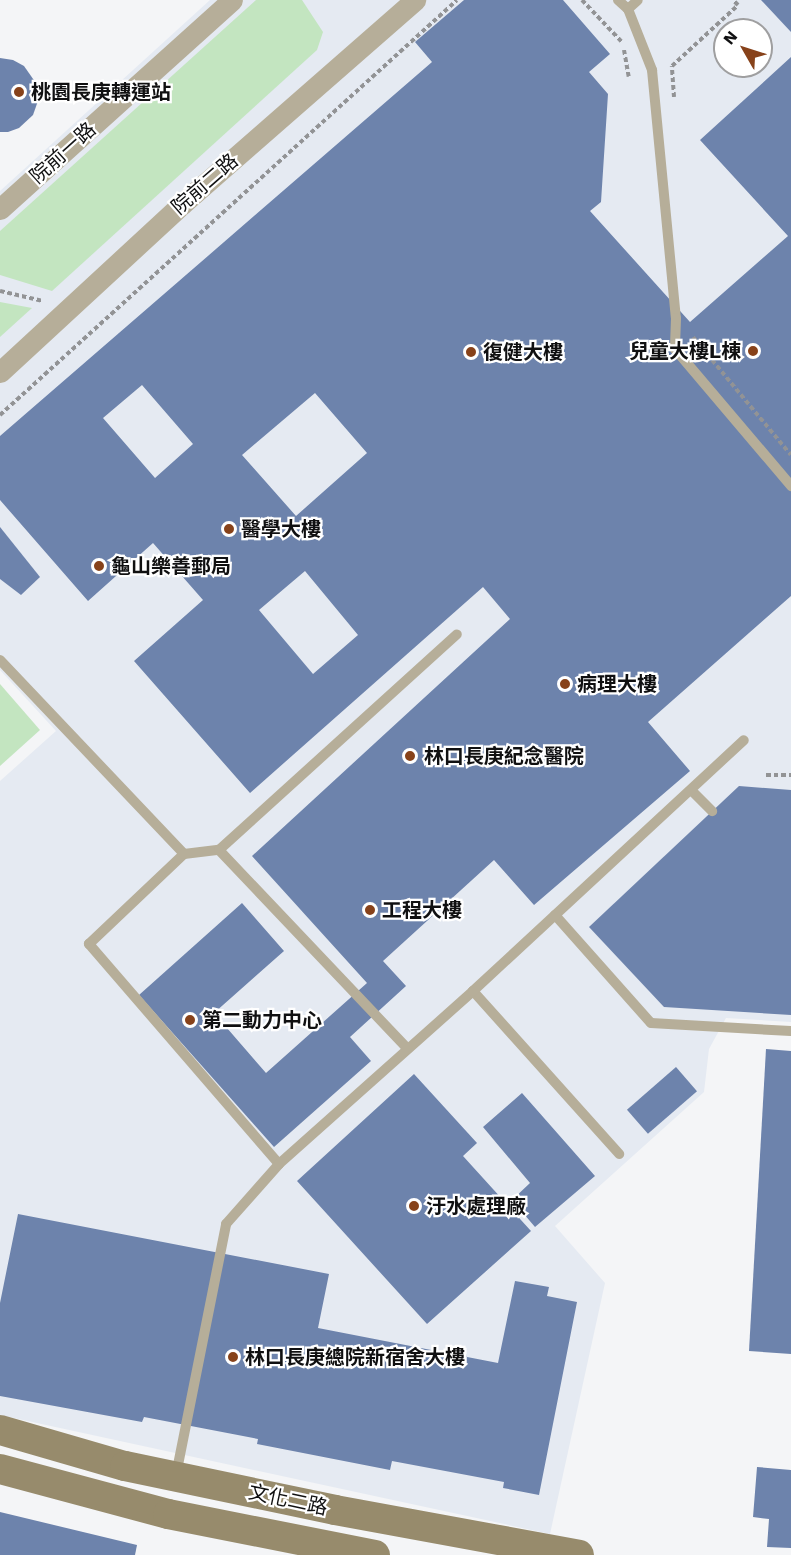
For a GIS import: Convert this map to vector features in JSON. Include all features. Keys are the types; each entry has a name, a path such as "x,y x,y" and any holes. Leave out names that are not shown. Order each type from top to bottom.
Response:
{"street":[{"name":"院前二路","path":"0,372 182,204 415,0"},
{"name":"院前一路","path":"0,209 229,1"},
{"name":"文化二路","path":"0,1430 125,1466 335,1510 579,1555"},
{"name":"文化二路","path":"0,1469 168,1514 332,1551 375,1555"},
{"path":"168,1514 176,1476"},
{"path":"332,1551 335,1510"}],"lane":[{"path":"618,0 628,9 652,70 676,318 675,349 791,486"},
{"path":"628,9 638,0"},
{"path":"279,1164 89,944 184,854 219,850 458,634"},
{"path":"0,660 184,854"},
{"path":"176,1476 226,1224 279,1164 473,991 744,740"},
{"path":"691,790 712,811"},
{"path":"219,850 407,1048"},
{"path":"555,915 651,1023 791,1031"},
{"path":"473,991 619,1154"}],"path":[{"path":"0,415 457,0"},
{"path":"582,0 623,44 629,77"},
{"path":"675,108 672,66 738,5 733,0"},
{"path":"689,333 791,455"},
{"path":"766,774 791,775"}],"shaded area":[{"name":"林口長庚紀念醫院","path":"210,0 791,0 791,1022 726,1018 709,1049 704,1092 555,1226 605,1283 550,1534 0,1415 0,781 56,731 0,670 0,191"}],"green space":[{"path":"256,0 302,0 323,32 317,50 52,291 0,275 0,231"},
{"path":"0,302 32,308 0,337"},
{"path":"0,684 40,730 0,766"}],"building":[{"path":"464,0 563,0 610,54 589,72 608,94 601,202 590,211 690,322 788,236 700,140 768,78 773,78 773,73 791,57 791,596 648,722 690,771 534,905 494,860 383,961 406,986 350,1037 371,1061 274,1147 139,995 242,903 284,951 214,1013 266,1073 367,983 252,856 510,619 483,587 250,793 134,661 203,600 153,543 88,601 0,500 0,436 432,62 415,42","holes":["142,385 193,444 155,478 103,418","315,393 367,453 296,516 242,455","305,571 358,635 313,674 259,610"]},
{"path":"761,0 791,0 791,32"},
{"name":"桃園長庚轉運站","path":"0,58 13,60 24,66 38,86 39,98 33,115 19,128 8,132 0,132"},
{"path":"0,527 40,577 21,595 0,579"},
{"path":"739,786 791,790 791,1015 664,1007 589,927"},
{"path":"766,1049 791,1051 791,1354 749,1351"},
{"path":"676,1067 697,1091 648,1134 627,1110"},
{"name":"汙水處理廠","path":"414,1074 477,1143 463,1156 531,1231 427,1324 297,1181"},
{"path":"522,1093 595,1176 535,1227 512,1200 530,1183 483,1127"},
{"name":"林口長庚總院新宿舍大樓","path":"18,1214 329,1274 318,1328 498,1363 515,1281 549,1287 547,1296 577,1302 539,1495 503,1488 504,1482 392,1461 390,1470 257,1444 258,1439 144,1417 142,1422 0,1396 0,1303"},
{"path":"757,1467 791,1470 791,1548 767,1547 769,1519 753,1517"},
{"path":"0,1512 137,1545 135,1555 0,1555"}],"place":[{"name":"桃園長庚轉運站","path":"19,92"},
{"name":"兒童大樓L棟","path":"753,351"},
{"name":"復健大樓","path":"471,352"},
{"name":"醫學大樓","path":"229,529"},
{"name":"龜山樂善郵局","path":"99,566"},
{"name":"病理大樓","path":"565,684"},
{"name":"林口長庚紀念醫院","path":"410,756"},
{"name":"工程大樓","path":"370,910"},
{"name":"第二動力中心","path":"190,1020"},
{"name":"汙水處理廠","path":"414,1206"},
{"name":"林口長庚總院新宿舍大樓","path":"233,1357"}]}
